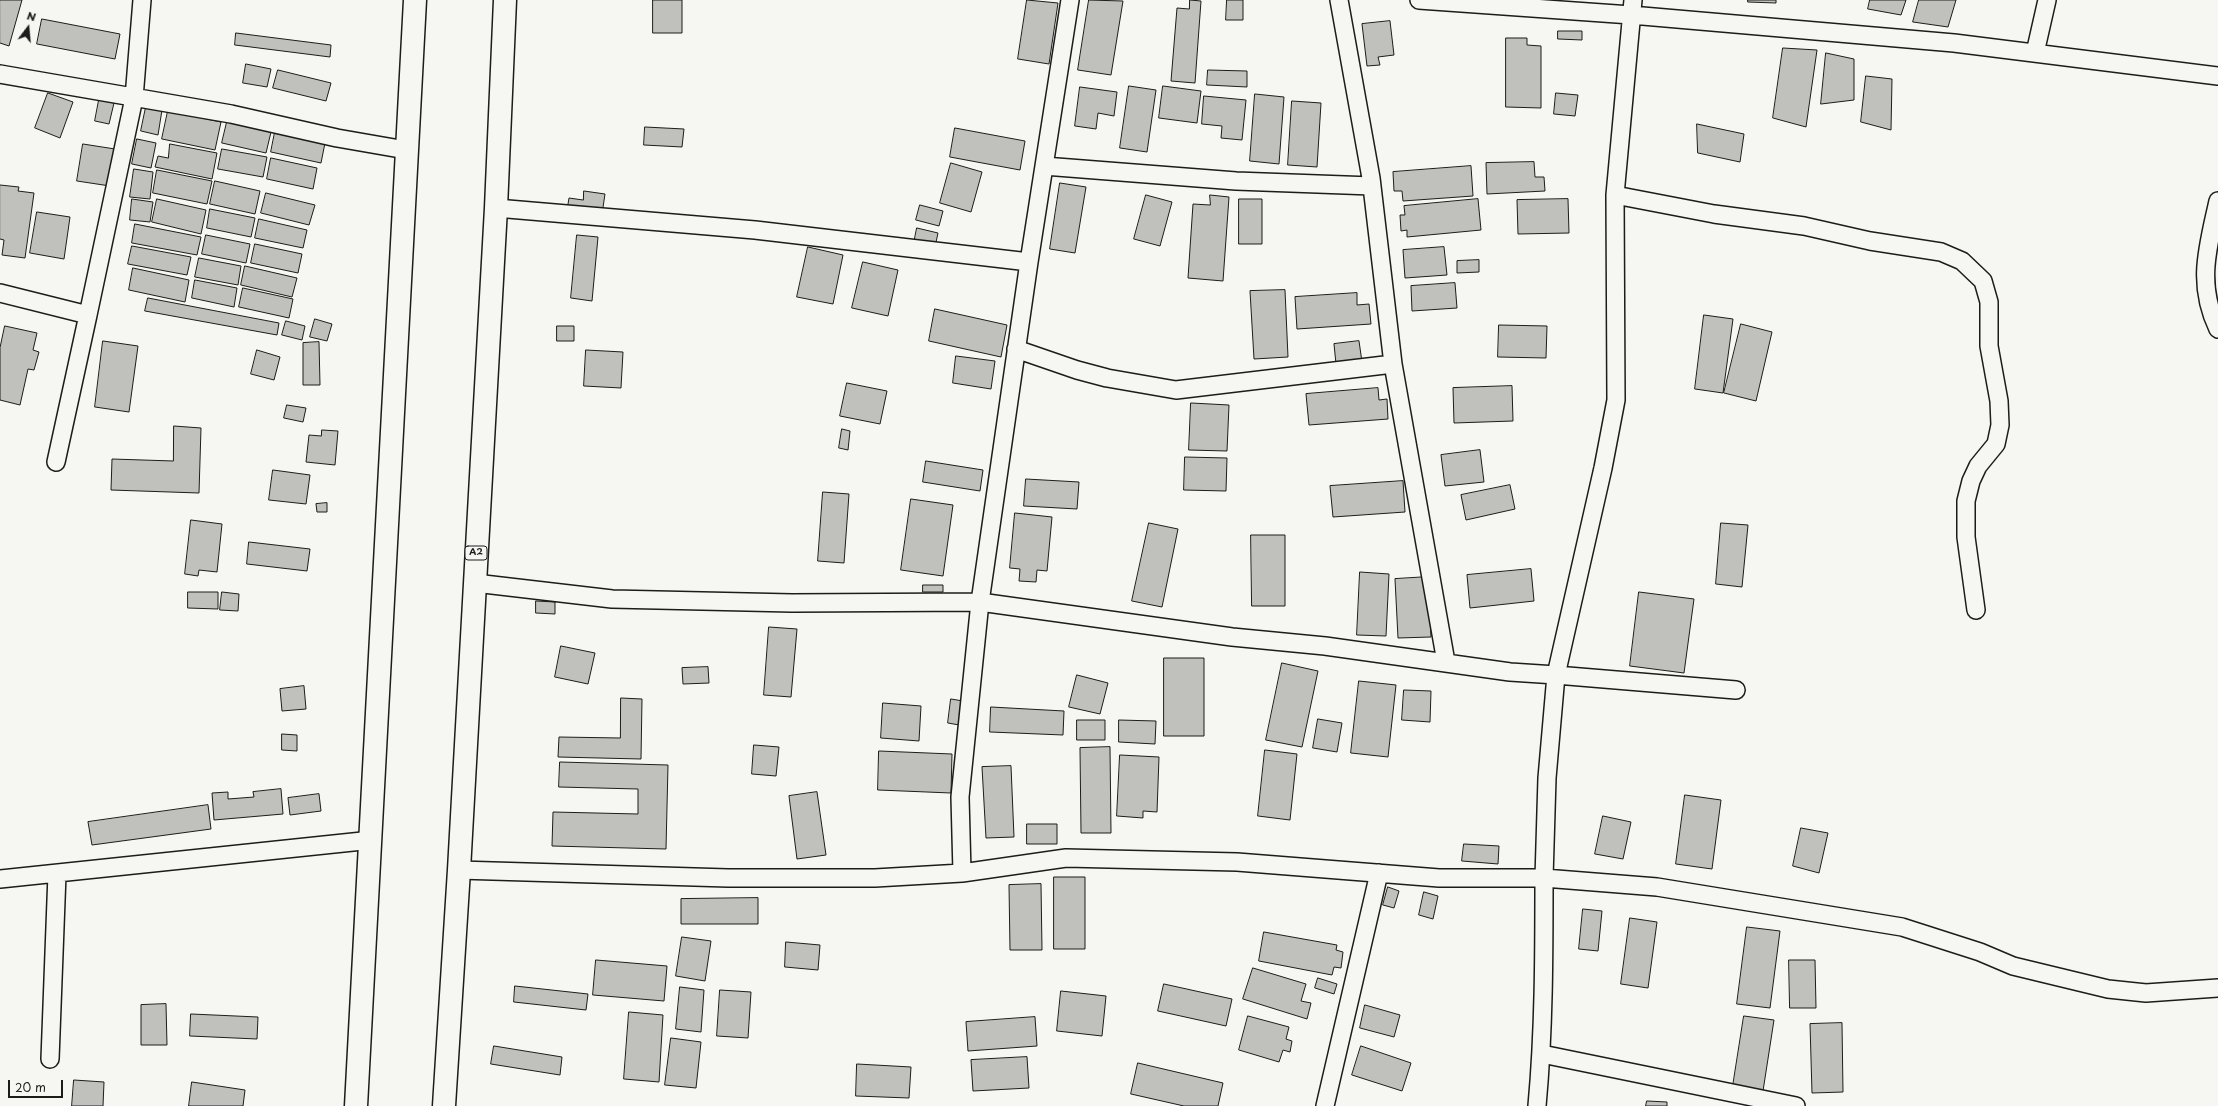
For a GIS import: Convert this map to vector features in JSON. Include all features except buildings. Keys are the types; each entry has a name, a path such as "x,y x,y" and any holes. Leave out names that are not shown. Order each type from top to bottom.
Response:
{"highway":[{"path":"356,1106 372,840 406,150 415,0"},
{"name":"A2","path":"444,1106 459,870 496,208 505,0"}],"street":[{"path":"56,462 134,98 142,0"},
{"path":"962,873 960,797 980,602 1029,262 1070,0"},
{"path":"1339,0 1372,186 1393,364 1446,662"},
{"path":"1419,0 1632,7 1954,43 2218,76"},
{"path":"2035,53 2047,0"},
{"path":"1537,1106 1542,1054 1547,778 1556,675 1603,468 1616,400 1615,195 1632,7"},
{"path":"0,74 231,114 337,138 406,150"},
{"path":"1044,166 1236,181 1372,186"},
{"path":"1615,195 1714,214 1804,226 1870,241 1941,252 1962,261 1983,281 1989,302 1989,346 1999,401 2000,425 1996,444 1978,466 1971,481 1966,501 1966,537 1976,610"},
{"path":"2218,201 2209,242 2204,280 2210,308 2218,328 2218,338"},
{"path":"496,208 755,230 1029,262"},
{"path":"0,293 88,315"},
{"path":"1016,349 1077,370 1108,378 1176,390 1393,364"},
{"path":"475,583 612,599 792,603 980,602 1232,637 1325,646 1510,672 1736,690"},
{"path":"0,879 372,840"},
{"path":"459,870 728,878 875,878 962,873 1066,858 1237,862 1439,878 1544,878 1657,887 1902,927 1980,952 2013,966 2108,990 2146,993 2218,988"},
{"path":"1325,1106 1379,873"},
{"path":"50,1058 57,874"},
{"path":"1542,1054 1796,1106"}]}
